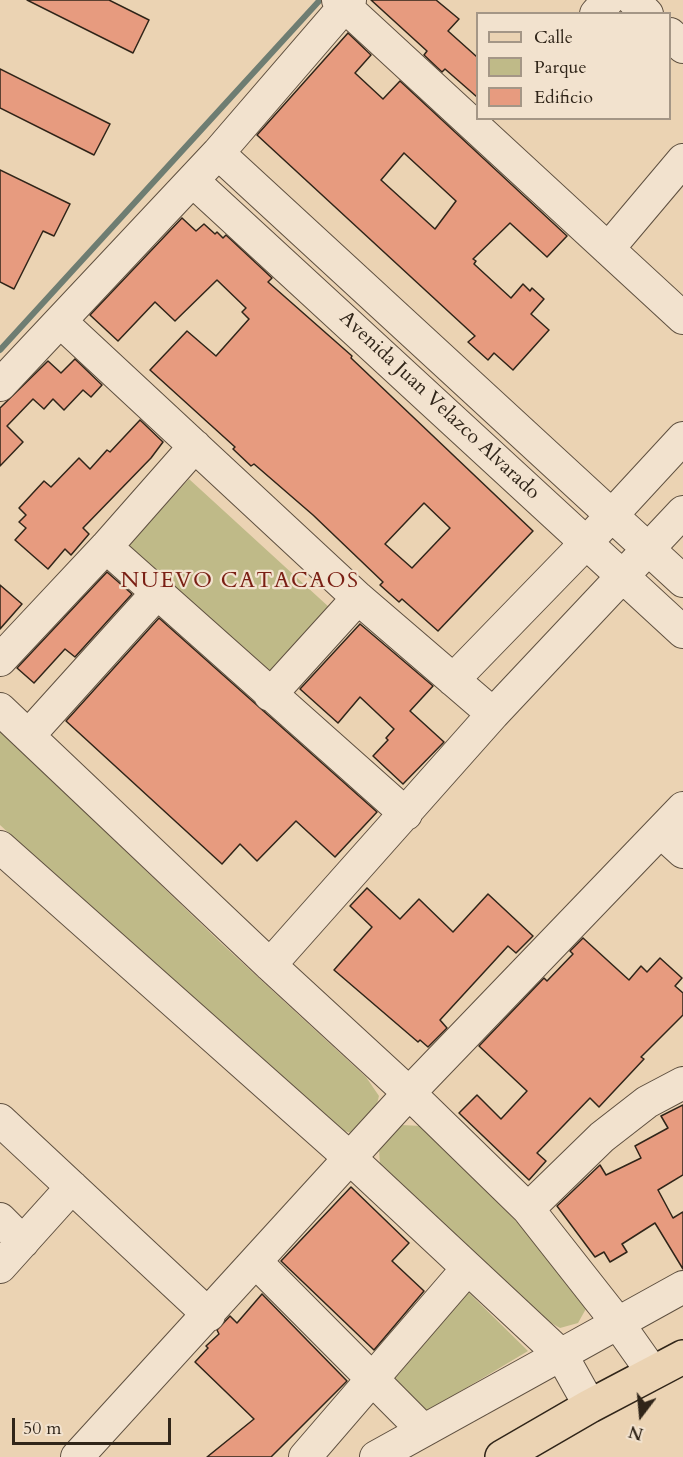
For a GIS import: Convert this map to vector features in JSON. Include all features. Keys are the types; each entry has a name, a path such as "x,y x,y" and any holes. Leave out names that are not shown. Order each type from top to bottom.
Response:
{"main road":[{"path":"518,1453 590,1406 683,1357"}],"street":[{"path":"598,12 608,0"},
{"path":"633,0 645,12"},
{"path":"0,385 193,181 344,2 476,113"},
{"path":"492,127 608,249 683,318"},
{"name":"Avenida Juan Velazco Alvarado","path":"218,153 683,581"},
{"path":"608,249 683,160"},
{"name":"Avenida Juan Velazco Alvarado","path":"193,181 683,632"},
{"path":"61,322 358,598 493,714"},
{"path":"453,680 587,542 683,438"},
{"path":"0,660 106,547 195,446"},
{"path":"270,965 493,714 683,512"},
{"path":"106,547 406,814"},
{"path":"29,735 158,592"},
{"path":"270,694 358,598"},
{"path":"0,709 270,965 409,1093 528,1209 617,1322 653,1373"},
{"path":"77,1457 209,1315 409,1093 672,842 683,808"},
{"path":"0,848 351,1159 562,1356 590,1406"},
{"path":"528,1209 602,1137 647,1102 683,1083"},
{"path":"0,1120 209,1315"},
{"path":"0,1267 72,1187"},
{"path":"0,1219 23,1242"},
{"path":"256,1263 423,1429"},
{"path":"305,1457 468,1268"},
{"path":"376,1457 683,1287"}],"green space":[{"path":"189,479 330,608 265,677 125,549"},
{"path":"0,730 222,944 366,1077 379,1096 373,1119 351,1133 332,1127 0,825"},
{"path":"401,1125 422,1126 584,1290 587,1307 578,1323 560,1328 546,1320 380,1166 379,1149 385,1133"},
{"path":"461,1285 528,1351 419,1416 382,1376"}],"building":[{"path":"27,0 109,0 149,20 133,53"},
{"path":"371,0 436,0 459,19 448,31 476,56 476,96 445,69 442,72 424,55 427,51"},
{"path":"348,33 371,55 355,73 383,99 400,81 567,236 547,257 510,223 473,259 476,261 474,264 511,298 523,284 530,291 532,288 544,299 531,314 549,330 513,370 494,353 488,360 468,342 475,336 257,135","holes":["404,153 456,201 435,229 381,180"]},
{"path":"0,69 110,124 94,155 0,108"},
{"path":"0,170 70,204 54,236 43,231 14,289 0,282"},
{"path":"182,218 196,231 204,224 223,238 226,235 272,278 268,282 352,356 351,358 533,531 438,631 402,599 399,602 380,585 383,582 313,515 254,464 251,466 233,449 235,447 150,370 187,331 216,356 249,319 242,312 246,308 217,280 175,321 155,302 118,341 90,315","holes":["424,503 450,528 412,568 385,544"]},
{"path":"75,359 102,385 91,397 83,390 64,410 53,399 44,409 33,399 7,426 23,442 0,466 0,408 48,361 61,373"},
{"path":"140,420 163,442 151,458 83,528 89,534 71,555 65,549 48,569 15,540 26,528 19,522 26,515 19,508 44,481 51,487 79,458 90,469 107,450 110,452"},
{"path":"107,572 132,594 75,657 65,649 34,683 17,668"},
{"path":"0,585 22,604 0,629"},
{"path":"159,618 377,812 335,857 296,821 257,861 240,844 222,864 66,721"},
{"path":"360,624 433,686 410,711 444,742 403,784 373,756 388,740 386,738 394,729 360,697 338,723 300,689"},
{"path":"367,888 400,919 419,899 453,932 488,894 533,936 516,953 508,946 440,1020 447,1028 428,1047 420,1040 418,1042 334,970 372,927 350,906"},
{"path":"583,938 629,980 641,966 647,972 660,958 682,978 675,986 683,993 683,1015 641,1057 644,1059 599,1107 590,1098 537,1153 546,1161 529,1180 459,1113 477,1095 501,1119 527,1091 479,1046 544,978 547,981 573,954 570,951"},
{"path":"683,1105 683,1175 658,1190 673,1218 683,1212 683,1269 655,1223 622,1244 627,1252 610,1262 604,1252 595,1257 557,1206 600,1165 606,1175 641,1158 635,1146 668,1128 661,1116"},
{"path":"351,1187 409,1243 392,1261 424,1291 374,1350 281,1261"},
{"path":"262,1294 347,1381 271,1457 207,1457 254,1419 195,1362 208,1348 206,1346 219,1334 217,1330 230,1316 237,1323"}],"waterway":[{"path":"0,350 320,0"}],"district":[{"name":"NUEVO CATACAOS","path":"240,582"}]}
